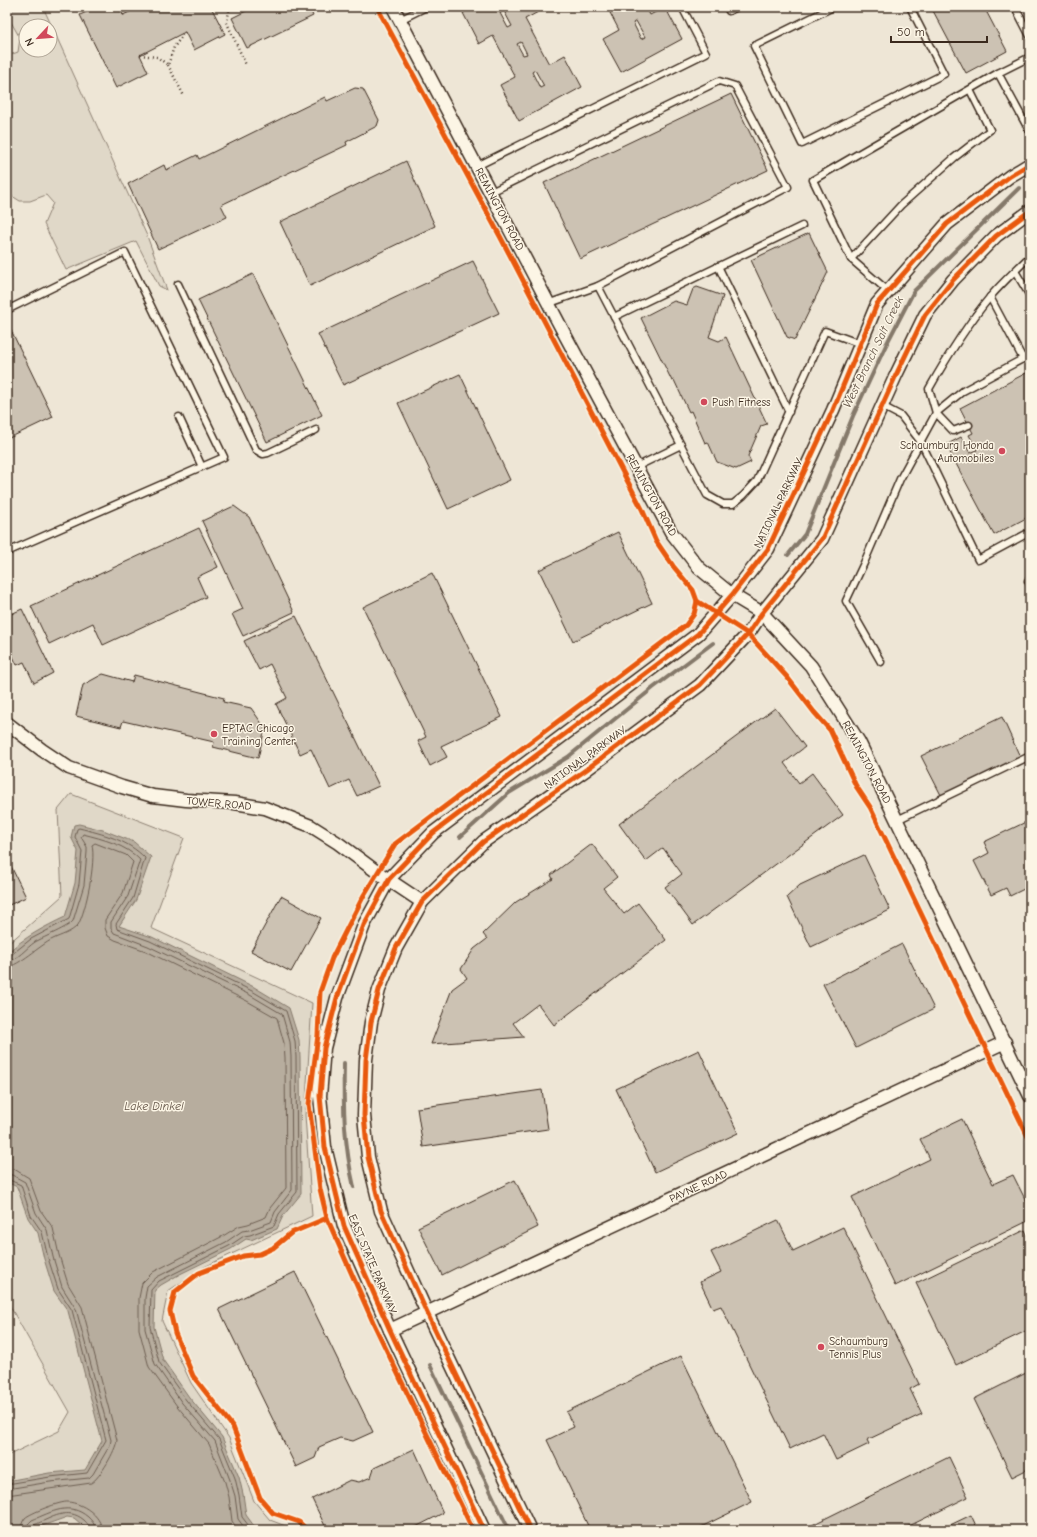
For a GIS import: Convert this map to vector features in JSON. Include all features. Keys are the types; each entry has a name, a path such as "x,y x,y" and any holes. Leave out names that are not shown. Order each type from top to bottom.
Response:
{"street":[{"name":"REMINGTON ROAD","path":"393,7 550,303 564,333 671,532 699,568 732,595 762,614 812,666 859,742 1030,1096"},
{"name":"NATIONAL PARKWAY","path":"389,879 433,833 698,634 732,595 768,549 833,410 877,304 947,224 1010,176 1030,164"},
{"name":"NATIONAL PARKWAY","path":"422,902 483,842 587,769 700,685 748,634 762,614 822,539 925,315 953,280 996,236 1030,211"},
{"name":"TOWER ROAD","path":"7,723 42,750 69,768 122,787 153,796 235,803 265,808 311,826 338,843 422,902"},
{"name":"EAST STATE PARKWAY","path":"389,879 364,925 337,998 324,1048 320,1096 325,1147 344,1226 390,1330 484,1530"},
{"path":"422,902 396,948 379,990 371,1022 367,1052 364,1115 368,1157 381,1211 427,1313 530,1530"},
{"name":"PAYNE ROAD","path":"390,1330 1005,1042"}],"lane":[{"path":"400,20 426,7"},
{"path":"478,166 706,53 682,7"},
{"path":"727,7 729,11 736,7"},
{"path":"833,7 754,46 802,144 944,74 910,7"},
{"path":"1019,7 1016,9 1030,36"},
{"path":"888,291 851,259 813,180 998,73 1030,57"},
{"path":"998,73 1030,132"},
{"path":"491,192 719,81 735,86 788,187 598,286 550,303"},
{"path":"851,259 901,205 954,158 990,130 970,90"},
{"path":"614,317 802,226"},
{"path":"7,310 125,252 224,457 7,552"},
{"path":"969,425 953,431 936,412 929,389 958,340 990,297 1026,260 1030,258"},
{"path":"718,266 789,412"},
{"path":"1015,271 1030,296"},
{"path":"178,284 256,450 263,454 268,453 316,430"},
{"path":"598,286 707,495 722,504 733,504 758,481 825,331 861,344"},
{"path":"990,297 1023,359"},
{"path":"881,662 846,602 900,478 936,412 963,391 1030,355"},
{"path":"882,406 901,416 920,442 978,560 1030,532"},
{"path":"179,417 202,467"},
{"path":"636,467 680,445"},
{"path":"1030,580 1028,581 1030,584"},
{"path":"897,820 1030,756"}],"path":[{"path":"123,16 130,7"},
{"path":"228,7 229,11 227,23 246,65"},
{"path":"168,65 174,47 185,32"},
{"path":"140,55 157,57 168,65 184,96"}],"shaded area":[{"path":"7,7 1030,7 1030,1530 7,1530"},
{"path":"7,7 43,7 48,18 18,18 18,34 7,15"},
{"path":"58,40 147,236 167,290 159,286 136,241 66,270 44,224 53,203 46,195 30,201 20,201 9,194 7,195 7,56 18,52 18,58 58,58"},
{"name":"Lake Dinkel","path":"71,794 184,838 151,928 312,1003 305,1115 312,1216 204,1267 168,1291 162,1321 191,1383 229,1438 254,1501 270,1520 296,1530 7,1530 7,1456 59,1431 70,1412 7,1301 7,945 62,896 58,810"}],"water":[{"name":"Lake Dinkel","path":"79,824 103,830 134,842 151,857 136,900 119,926 152,937 254,987 289,1008 299,1040 301,1194 283,1216 277,1229 251,1240 246,1239 231,1249 180,1274 155,1290 154,1327 163,1360 189,1397 222,1437 239,1477 246,1515 257,1530 88,1530 74,1518 67,1517 31,1530 7,1530 7,1481 49,1473 85,1470 102,1441 68,1311 54,1291 38,1233 28,1218 17,1187 7,1182 7,953 35,933 65,917 75,883 78,851 71,837 74,825"}],"building":[{"path":"97,7 119,7 123,15 140,7 211,7 225,34 194,50 185,32 140,55 148,72 116,88 80,15"},
{"path":"249,7 309,7 313,16 247,48 232,18 250,9"},
{"path":"473,7 538,7 540,11 525,19 549,64 565,55 582,87 519,121 500,85 515,77 493,36 479,44 463,13","holes":["504,11 512,26 508,28 500,13","521,42 527,54 523,55 517,44","535,70 544,86 540,88 532,72"]},
{"path":"607,7 646,7 650,15 665,7 682,39 621,72 603,39 619,30","holes":["636,21 645,37 641,39 633,23"]},
{"path":"931,7 984,7 1007,51 966,73"},
{"path":"355,88 363,89 379,120 377,126 346,142 347,145 221,205 227,217 158,249 128,184 164,165 166,170 197,155 199,159 325,97 327,101"},
{"path":"731,94 768,170 580,259 544,183"},
{"path":"406,161 435,226 310,286 280,222"},
{"path":"809,233 828,272 795,340 787,337 751,260"},
{"path":"473,261 499,313 343,385 318,334"},
{"path":"253,274 322,415 267,442 198,300"},
{"path":"697,287 723,296 709,337 719,341 726,337 767,424 761,426 748,456 751,462 736,469 717,462 708,442 705,443 691,411 689,412 674,380 672,381 641,318 674,301 687,305 693,289"},
{"path":"10,328 53,417 7,439 7,329"},
{"name":"Schaumburg Honda Automobiles","path":"1030,371 1030,516 994,535 946,445 961,437 970,453 977,450 969,435 973,433 960,408"},
{"path":"460,374 510,480 448,509 398,403"},
{"path":"234,506 249,517 294,612 243,636 232,614 243,609 202,521"},
{"path":"199,528 218,567 197,577 206,597 103,645 93,623 49,644 31,606"},
{"path":"618,532 652,603 573,641 539,570"},
{"path":"432,573 502,717 441,746 447,757 430,766 418,741 426,737 363,607"},
{"path":"22,609 53,673 34,683 24,662 17,665 7,644 7,616"},
{"path":"296,616 379,786 357,796 349,780 330,789 311,749 300,754 276,704 287,698 270,664 259,670 244,641"},
{"path":"103,674 132,682 134,675 224,698 223,702 251,708 265,728 258,758 213,747 214,742 123,721 121,727 76,716 83,685"},
{"path":"775,708 805,747 784,763 799,783 812,773 843,815 693,925 665,887 682,874 663,848 646,861 619,824"},
{"path":"1002,717 1021,759 941,795 921,756"},
{"path":"1030,820 1030,886 1010,896 1006,888 991,895 974,861 989,853 984,842"},
{"path":"592,844 617,877 603,888 624,914 638,903 666,940 554,1025 538,1004 513,1023 524,1037 431,1044 452,989 467,978 461,969 474,949 487,939 483,934 516,902 553,879 551,875"},
{"path":"864,855 890,910 811,947 787,897 800,885"},
{"path":"7,858 26,897 7,906"},
{"path":"281,896 321,918 291,972 251,951"},
{"path":"902,944 934,1009 856,1048 823,984"},
{"path":"699,1050 738,1133 655,1172 616,1089"},
{"path":"542,1090 548,1129 423,1147 417,1108"},
{"path":"962,1119 993,1184 1013,1175 1030,1209 1030,1220 895,1286 852,1197 930,1159 920,1139"},
{"path":"515,1180 538,1227 442,1275 418,1227"},
{"name":"Schaumburg Tennis Plus","path":"778,1220 793,1251 843,1227 919,1384 910,1389 922,1414 867,1440 869,1444 836,1460 823,1433 790,1449 721,1306 713,1309 700,1282 721,1272 711,1252"},
{"path":"1025,1230 1030,1241 1030,1329 956,1365 916,1283"},
{"path":"295,1272 373,1432 353,1441 340,1438 319,1447 315,1458 296,1467 219,1309"},
{"path":"681,1356 752,1502 695,1530 590,1530 547,1440 574,1427 566,1412"},
{"path":"1030,1371 1030,1468 1012,1477 974,1399"},
{"path":"414,1449 443,1513 410,1530 327,1530 312,1499 350,1480 359,1482 371,1477 374,1468"},
{"path":"949,1457 968,1497 901,1530 802,1530"},
{"path":"971,1515 978,1530 948,1530 946,1527"}],"waterway":[{"name":"West Branch Salt Creek","path":"788,555 805,534 853,416 886,345 914,291 1019,188"},
{"name":"West Branch Salt Creek","path":"460,837 509,793 568,757 653,688 713,643"},
{"path":"344,1063 345,1125 348,1156 354,1187"},
{"path":"430,1365 509,1530"}],"cycle path":[{"path":"307,1530 299,1522 273,1513 260,1498 233,1427 193,1376 175,1333 170,1311 175,1292 199,1273 243,1256 260,1254 273,1248 291,1233 327,1218 320,1189 309,1104 318,1035 320,992 332,958 364,895 395,844 686,625 694,614 697,601 693,590 673,566 656,541 642,509 501,238 377,7"},
{"path":"484,1530 390,1330 344,1226 325,1147 320,1096 324,1048 337,998 364,925 389,879 433,833 698,634 732,595 768,549 833,410 877,304 947,224 1010,176 1030,164"},
{"path":"530,1530 427,1313 381,1211 368,1157 364,1115 366,1060 371,1022 379,990 396,948 422,902 483,842 587,769 700,685 748,634 762,613 822,539 896,375 925,315 953,280 996,236 1030,211"},
{"path":"697,601 748,634 787,677 830,730 856,786 870,807 1030,1141"},
{"path":"327,1218 373,1322 473,1530"}],"place":[{"name":"Push Fitness","path":"704,402"},
{"name":"Schaumburg Honda Automobiles","path":"1002,451"},
{"name":"EPTAC Chicago Training Center","path":"214,734"},
{"name":"Schaumburg Tennis Plus","path":"821,1347"}]}
